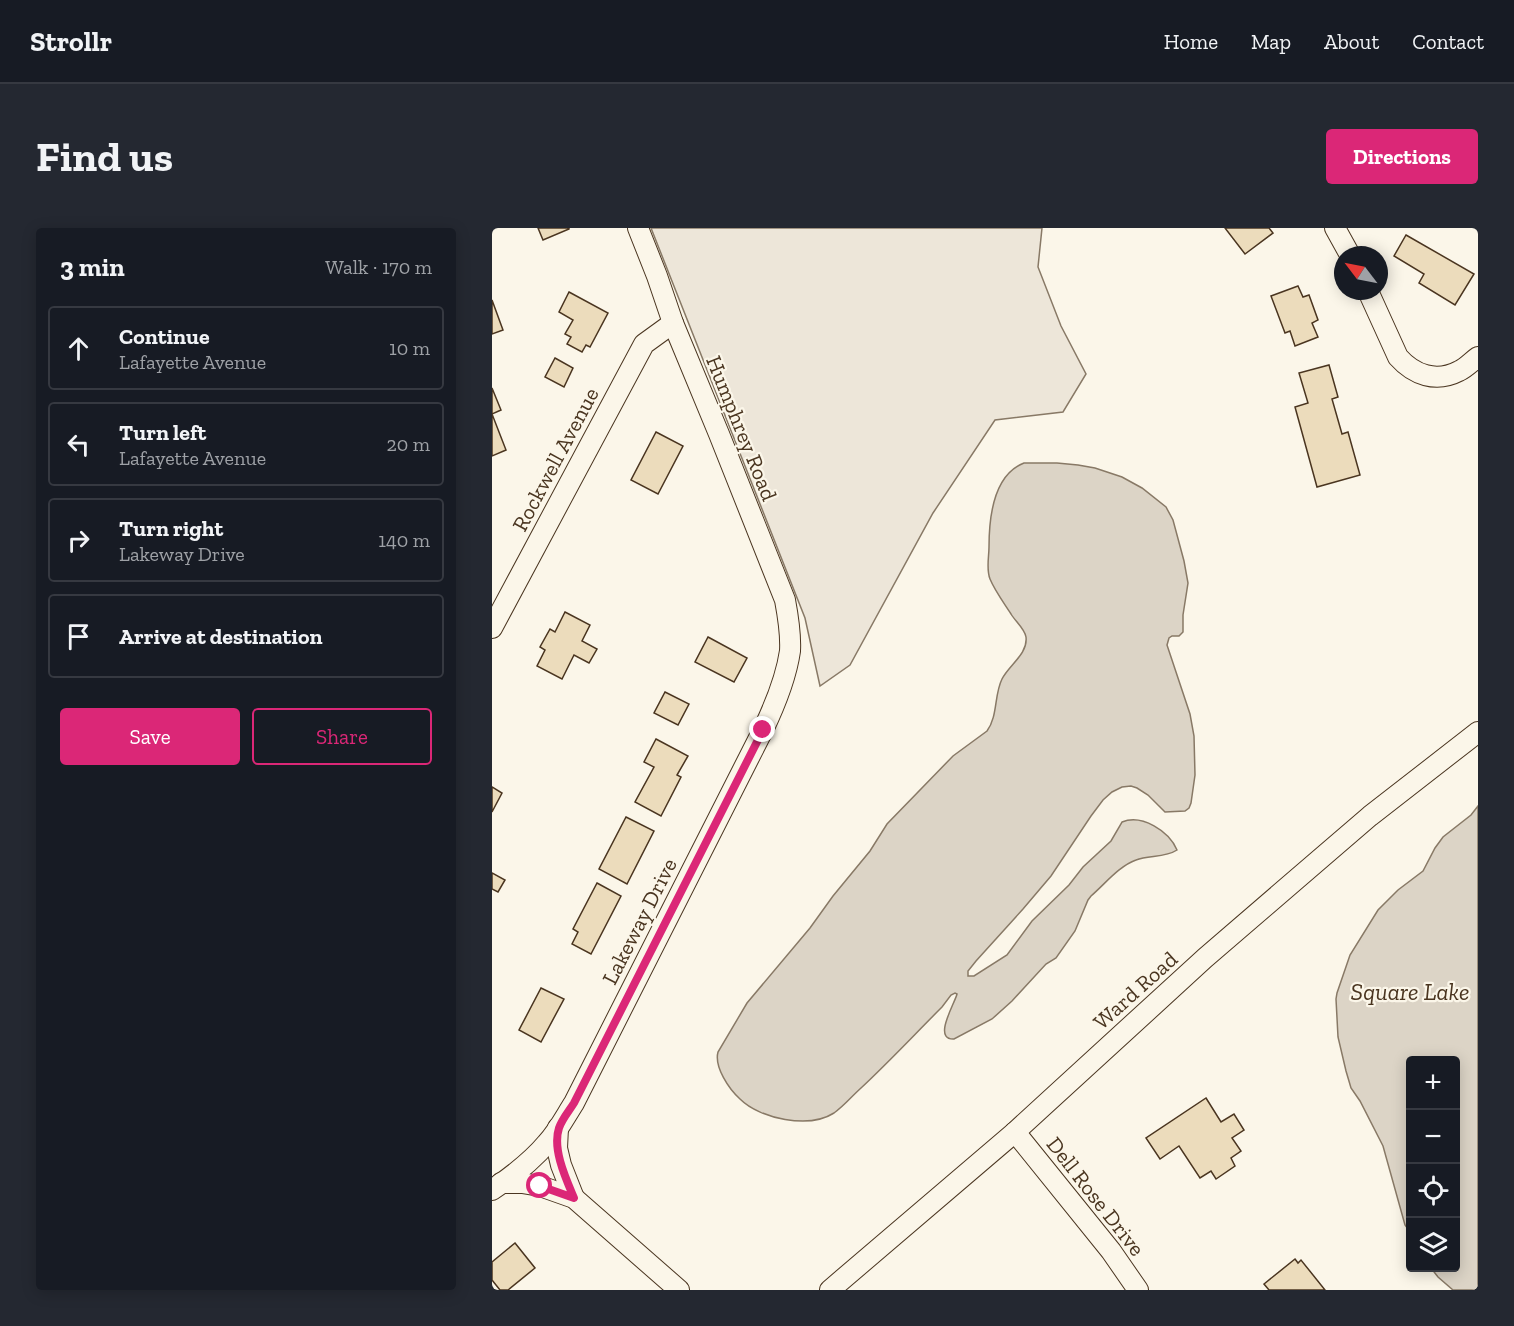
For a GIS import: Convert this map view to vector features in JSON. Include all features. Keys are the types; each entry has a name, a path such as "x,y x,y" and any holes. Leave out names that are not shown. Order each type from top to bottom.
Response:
{"street":[{"name":"Humphrey Road","path":"638,228 673,324 785,600 790,649"},
{"path":"1335,228 1345,246"},
{"path":"1372,300 1398,357 1418,374 1444,377 1459,371 1478,357"},
{"name":"Rockwell Avenue","path":"493,624 644,344 673,324"},
{"name":"Lakeway Drive","path":"497,1187 546,1145 574,1103 756,746 785,678 790,649"},
{"name":"Ward Road","path":"830,1290 1015,1132 1205,958 1370,816 1478,732"},
{"path":"558,1128 557,1148 574,1198"},
{"name":"Dell Rose Drive","path":"1015,1132 1111,1251 1138,1290"},
{"path":"497,1187 522,1183 540,1186 574,1198 679,1290"}],"shaded area":[{"path":"651,228 1042,228 1038,267 1061,326 1086,374 1063,412 995,420 933,513 850,665 820,686 805,618"}],"water":[{"path":"1024,463 1057,463 1095,468 1122,477 1142,488 1166,507 1173,520 1188,583 1183,632 1179,636 1169,638 1167,645 1190,714 1194,736 1195,775 1191,803 1185,811 1165,812 1148,795 1131,786 1112,792 1091,816 1051,876 976,961 968,971 968,976 974,976 1007,955 1032,921 1111,841 1122,822 1138,820 1154,826 1168,836 1177,850 1136,860 1112,876 1088,900 1075,931 1056,958 1046,964 992,1019 954,1039 948,1038 945,1034 946,1020 957,994 955,993 882,1068 834,1113 824,1118 799,1121 785,1120 760,1112 749,1106 731,1090 720,1071 718,1052 747,1003 810,928 870,851 887,824 953,756 987,731 993,719 1002,679 1024,649 1025,634 994,588 988,567 990,524 995,499 1005,477"},
{"name":"Square Lake","path":"1478,806 1478,1290 1453,1290 1434,1272 1460,1272 1460,1056 1406,1056 1406,1226 1383,1146 1351,1088 1338,1037 1336,999 1350,955 1378,910 1398,890 1423,871 1443,837 1471,815"}],"building":[{"path":"538,228 569,228 569,229 543,240"},
{"path":"1225,228 1269,228 1273,233 1245,254"},
{"path":"1406,235 1474,274 1455,305 1419,283 1424,274 1394,256"},
{"path":"1298,286 1303,297 1309,295 1318,320 1312,323 1318,337 1295,346 1290,331 1285,333 1271,296"},
{"path":"569,292 608,313 590,347 586,345 582,352 567,344 571,337 565,334 573,320 559,312"},
{"path":"492,300 503,330 492,334"},
{"path":"555,358 573,368 564,387 545,377"},
{"path":"1329,365 1338,397 1332,399 1342,434 1348,432 1360,475 1317,487 1295,407 1308,403 1299,373"},
{"path":"492,388 501,410 492,414"},
{"path":"492,414 506,450 492,456"},
{"path":"656,432 683,446 658,494 631,480"},
{"path":"565,612 590,625 582,641 597,649 589,663 574,655 562,679 537,666 545,650 540,647 550,629 555,632"},
{"path":"708,637 747,658 734,682 695,662"},
{"path":"665,692 689,704 678,725 654,713"},
{"path":"656,739 688,756 677,775 681,777 661,816 635,802 654,767 644,762"},
{"path":"492,787 502,793 492,812"},
{"path":"626,817 654,831 627,884 599,869"},
{"path":"492,873 505,880 498,892 492,889"},
{"path":"597,883 621,896 591,954 572,944 578,932 573,929"},
{"path":"541,988 564,999 541,1042 519,1030"},
{"path":"1206,1098 1221,1122 1234,1114 1244,1130 1232,1138 1241,1151 1231,1158 1235,1166 1216,1179 1211,1171 1200,1178 1179,1146 1160,1159 1146,1138"},
{"path":"515,1243 535,1268 508,1290 500,1290 492,1280 492,1262"},
{"path":"1295,1259 1298,1263 1301,1260 1325,1290 1269,1290 1264,1284"}],"route":[{"path":"540,1186 574,1198 557,1148 558,1128 574,1103 763,730"}]}
